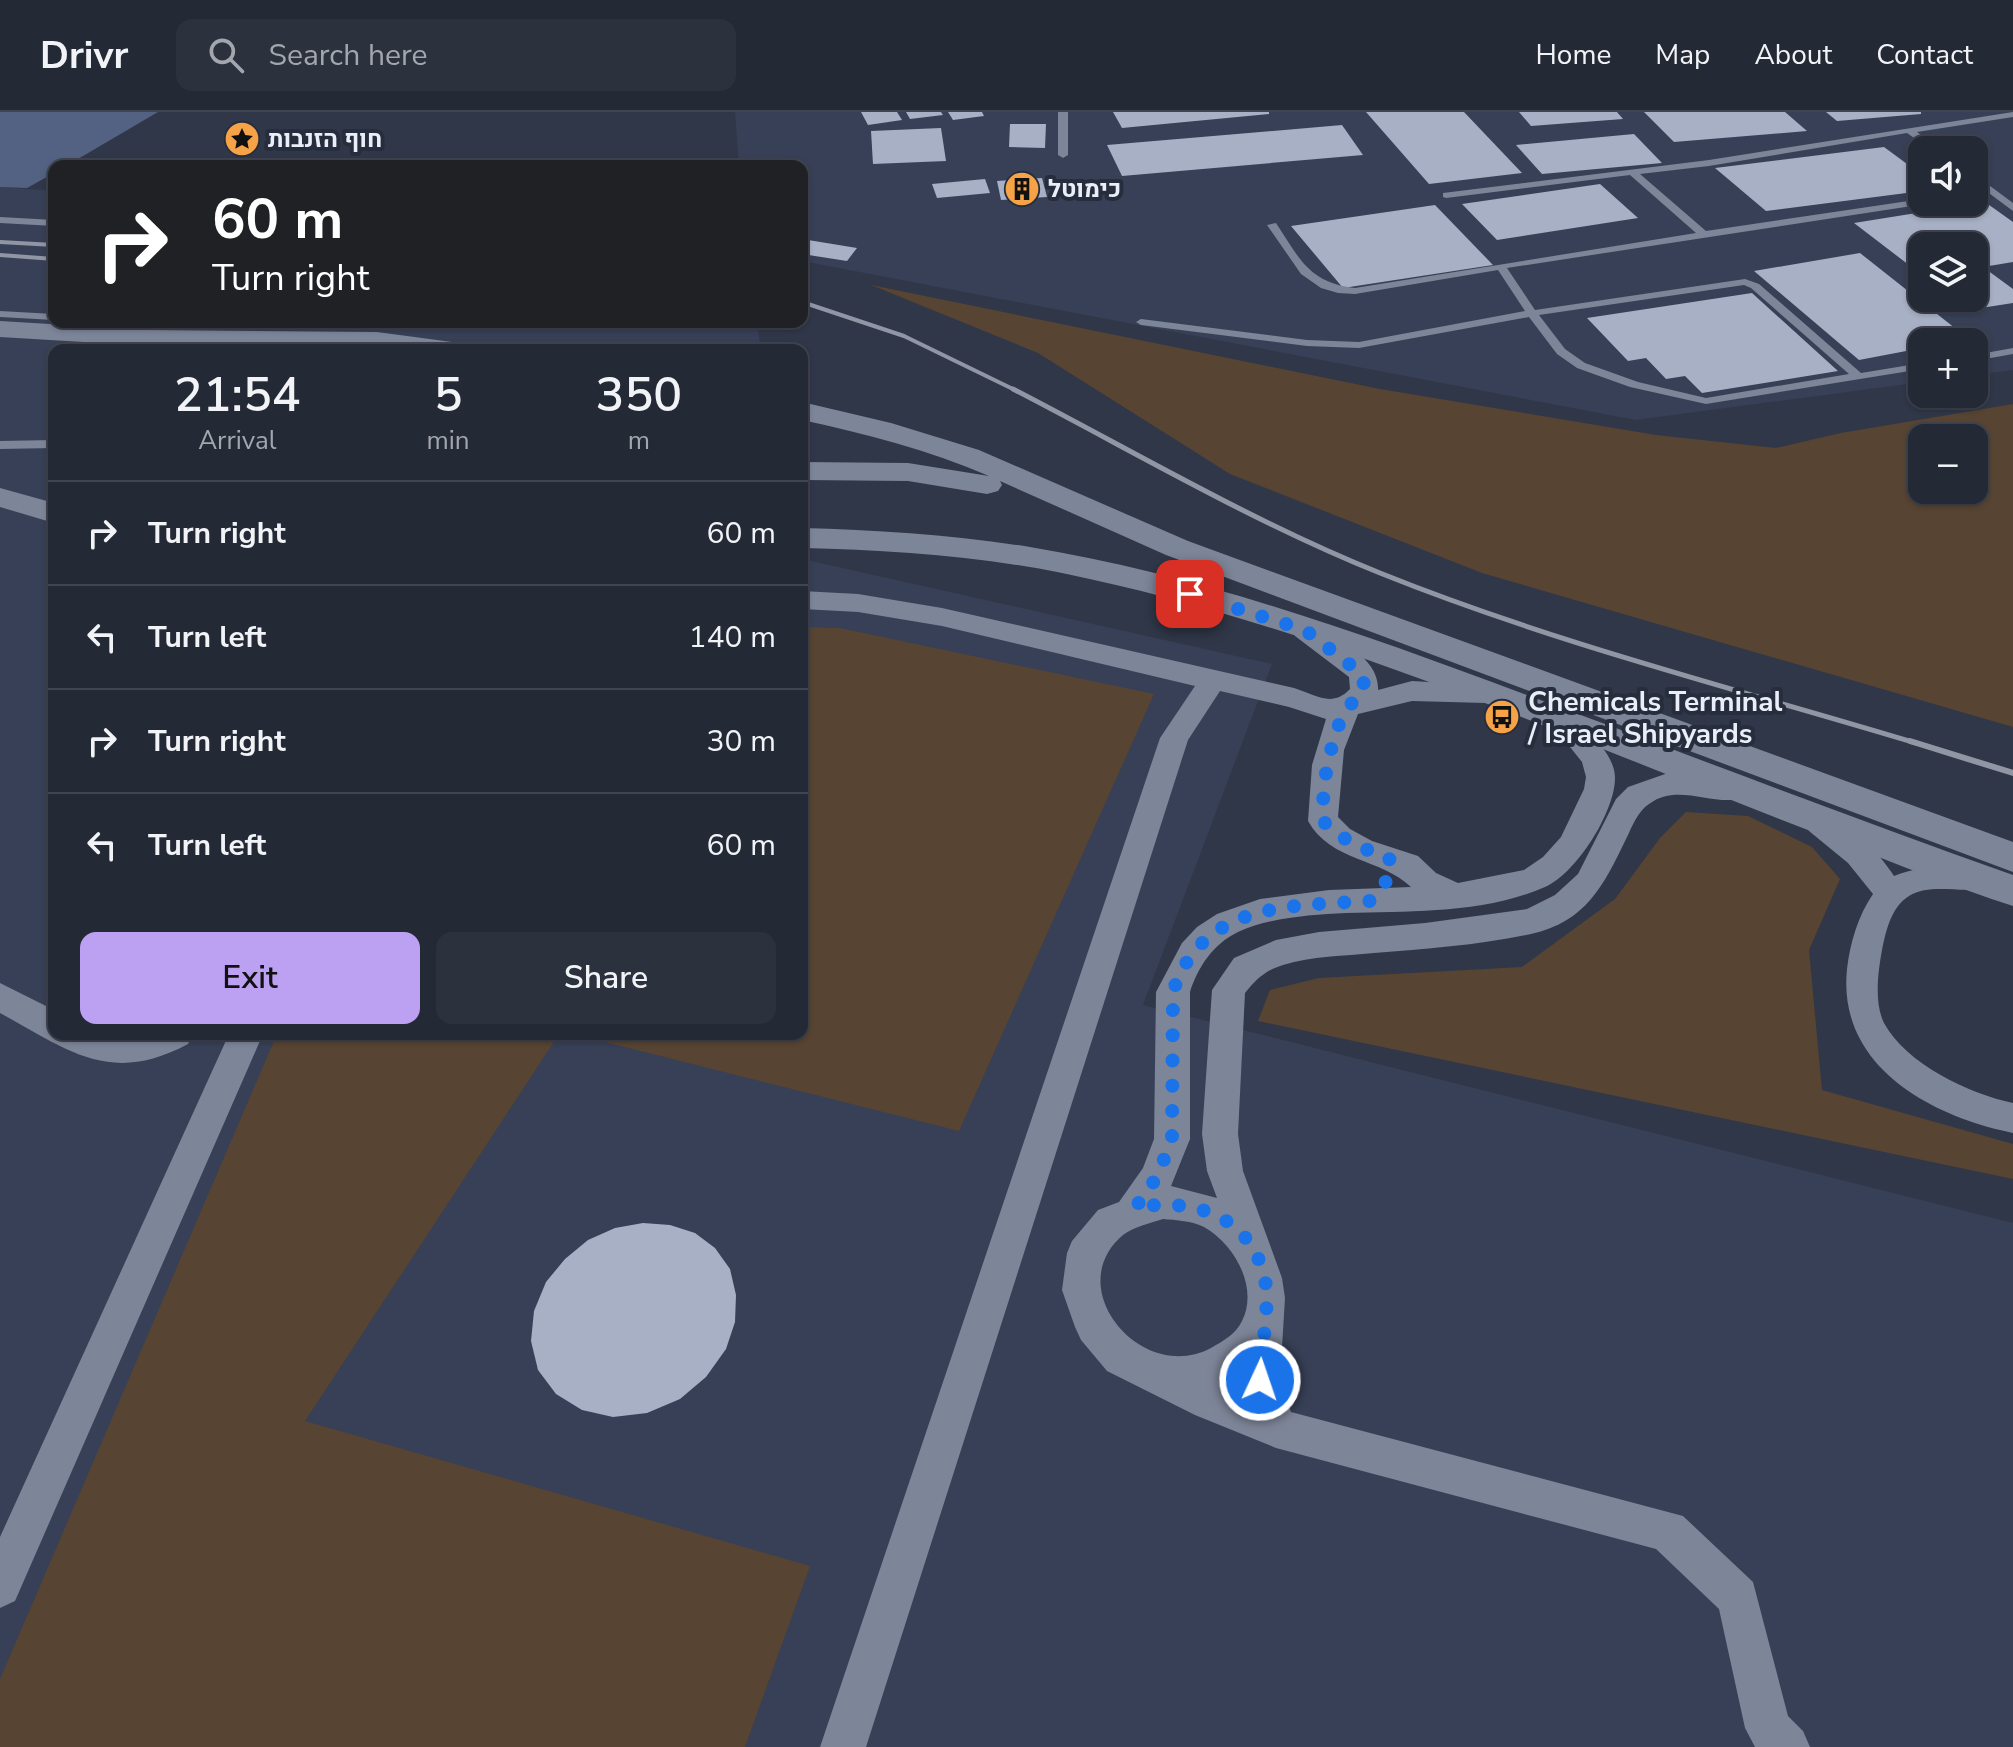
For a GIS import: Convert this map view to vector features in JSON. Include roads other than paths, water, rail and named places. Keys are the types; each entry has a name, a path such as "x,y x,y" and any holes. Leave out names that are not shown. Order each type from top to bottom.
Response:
{"street":[{"path":"0,329 150,338 377,340 407,344"},
{"path":"808,412 881,429 968,456 1177,548"},
{"path":"808,471 908,472 994,487 1177,548 2013,857"},
{"path":"0,497 48,511"},
{"path":"0,517 48,525"},
{"path":"808,538 928,544 1059,562 1162,585 1305,630 1486,693 1997,885"},
{"path":"808,600 858,603 942,617 1294,698 1331,711 1344,711 1412,691 1486,693"},
{"path":"1305,630 1362,674 1363,691 1358,701 1344,711 1327,758 1322,789 1323,821 1339,837 1361,849 1407,864 1425,881 1455,896"},
{"path":"843,1747 1174,738 1213,680"},
{"path":"1135,1208 1157,1177 1172,1139 1173,992 1180,969 1199,943 1227,924 1270,910 1477,895 1538,877 1575,843 1603,780 1596,758 1564,722"},
{"path":"1276,1428 1260,1380 1266,1289 1259,1260 1225,1171 1220,1134 1229,990 1246,967 1276,953 1319,945 1425,936 1532,921 1566,904 1590,882 1627,807 1639,795 1668,784 1750,793"},
{"path":"1808,815 1850,844 1874,867 1889,894"},
{"path":"1370,901 1392,874 1389,857"},
{"path":"1997,885 1936,877 1911,883 1889,894 1871,928 1864,963 1863,1003 1869,1029 1891,1057 1917,1078 1955,1098 1999,1116 2013,1118"},
{"path":"0,997 48,1023"},
{"path":"79,1040 91,1047 116,1051 150,1048 165,1040"},
{"path":"0,1586 243,1040"},
{"path":"1955,1098 2013,1097"},
{"path":"1259,1260 1241,1234 1217,1215 1190,1205 1162,1202 1135,1208 1111,1221 1093,1241 1082,1266 1081,1293 1088,1320 1105,1344 1131,1365 1276,1428 1668,1531 1738,1597 1768,1728 1787,1747"},
{"path":"1162,1376 1196,1376 1226,1366 1249,1345 1263,1318"}],"lane":[{"path":"1063,112 1063,155"},
{"path":"1446,195 1709,163 2013,114"},
{"path":"1909,130 1917,136"},
{"path":"1632,172 1703,234"},
{"path":"1988,187 2013,208"},
{"path":"1988,192 2013,194"},
{"path":"1272,225 1311,280 1334,291 1355,291 1908,204"},
{"path":"0,220 48,223"},
{"path":"1501,267 1565,356 1586,368 1706,401 1908,368"},
{"path":"1141,322 1307,343 1359,345 1533,313 1745,282 1755,286 1858,376"},
{"path":"0,314 48,317"},
{"path":"1988,355 2013,351"},
{"path":"0,445 48,444"}],"railway":[{"path":"0,242 48,245"},
{"path":"0,255 48,259"},
{"path":"808,304 904,336 1014,390"},
{"path":"1014,390 1240,509 1380,573 1512,622 1916,743"},
{"path":"1910,741 2013,773"}],"place":[{"name":"חוף הזנבות","path":"242,139"},
{"name":"כימוטל","path":"1022,189"},
{"name":"Chemicals Terminal / Israel Shipyards","path":"1502,717"}]}
